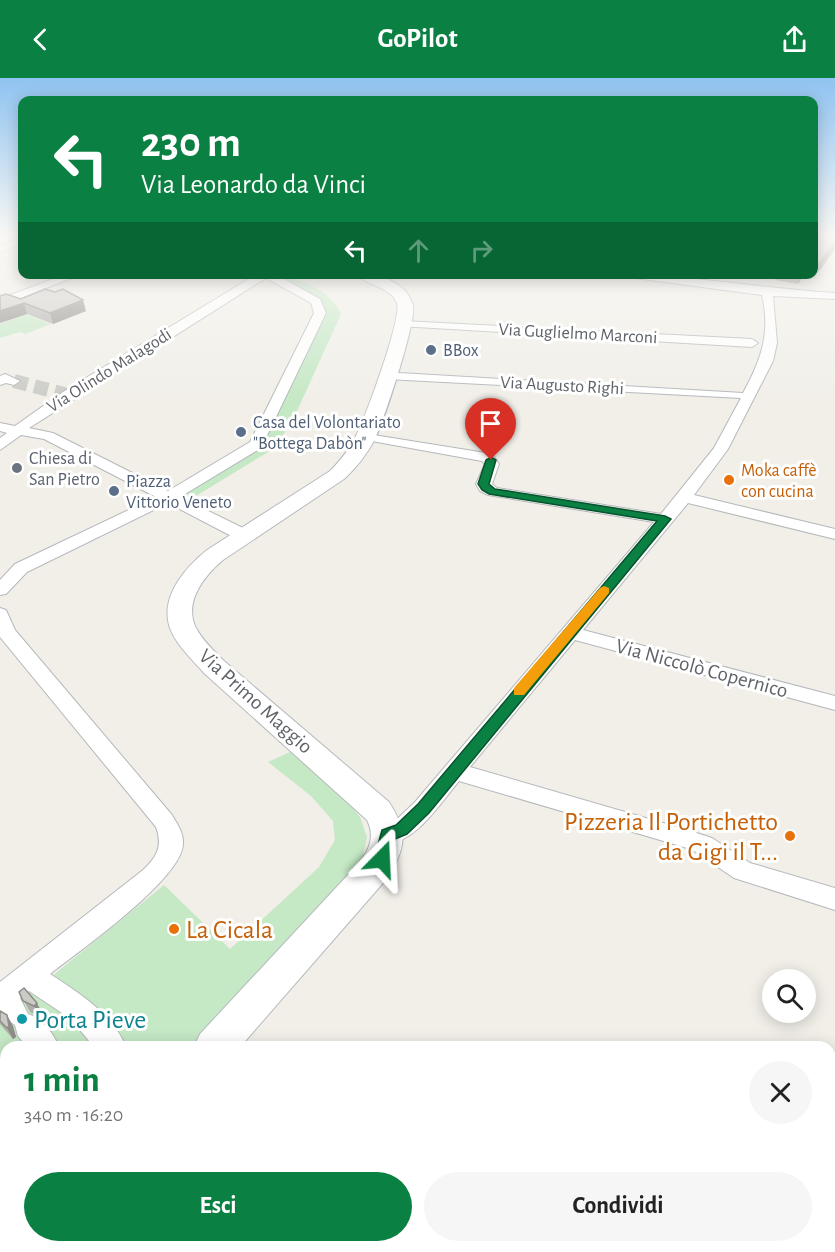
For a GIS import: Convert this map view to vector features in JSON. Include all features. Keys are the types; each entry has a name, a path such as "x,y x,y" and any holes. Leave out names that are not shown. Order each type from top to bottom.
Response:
{"main road":[{"name":"Via Primo Maggio","path":"388,835 383,818 362,795 214,667 197,649 182,626 182,602 191,578 205,563 345,469 366,436 403,324 406,307 402,297 393,290"},
{"path":"219,1041 371,873 386,853 388,835"}],"street":[{"path":"0,303 35,290"},
{"name":"Via Olindo Malagodi","path":"0,446 17,432 135,353 239,290"},
{"path":"0,590 21,568 168,497 256,445 320,313 316,301 295,290"},
{"path":"388,835 401,830 410,822 454,771 568,632 684,497 721,449 767,361 771,343 769,301 764,290"},
{"path":"772,290 835,296"},
{"name":"Via Guglielmo Marconi","path":"403,324 752,343"},
{"name":"Via Augusto Righi","path":"387,375 738,395"},
{"path":"0,427 48,436 245,536"},
{"path":"366,436 487,457 492,464 484,484 485,488 493,492 665,519"},
{"path":"684,497 835,534"},
{"path":"0,614 6,632 164,821 172,842 168,859 152,877 29,976 15,1013"},
{"name":"Via Niccolò Copernico","path":"568,632 835,703"},
{"path":"454,771 687,839 704,845 743,871 835,899"},
{"path":"29,976 81,1010 107,1041"}],"green space":[{"path":"303,290 318,290 324,293 341,314 292,422 273,449 191,499 179,494 256,447 274,421 327,313 320,298"},
{"path":"25,314 51,324 25,334 20,332 0,338 0,324"},
{"path":"292,751 343,796 360,817 367,837 362,859 339,889 200,1041 0,1041 0,1014 51,977 164,885 230,949 319,867 335,840 333,821 311,796 268,762"}],"building":[{"path":"43,290 55,292 64,290 83,300 50,313 24,303 0,311 0,296 6,294 21,299"},
{"path":"24,988 37,1003 34,1006 23,1001 19,992"},
{"path":"0,1011 7,1015 9,1026 7,1028 0,1021"}],"tunnel":[{"path":"14,381 68,395"}],"slow traffic":[{"path":"519,691 604,590"}],"place":[{"name":"BBox","path":"431,350"},
{"name":"Casa del Volontariato \"Bottega Dabòn\"","path":"241,432"},
{"name":"Chiesa di San Pietro","path":"17,468"},
{"name":"Moka caffè con cucina","path":"729,480"},
{"name":"Piazza Vittorio Veneto","path":"114,491"},
{"name":"Pizzeria Il Portichetto da Gigi il T...","path":"790,836"},
{"name":"La Cicala","path":"174,929"},
{"name":"Porta Pieve","path":"22,1019"}],"route":[{"path":"382,859 386,853 388,835 401,830 423,808 568,632 665,519 493,492 485,488 484,484 492,464 491,460"}]}
